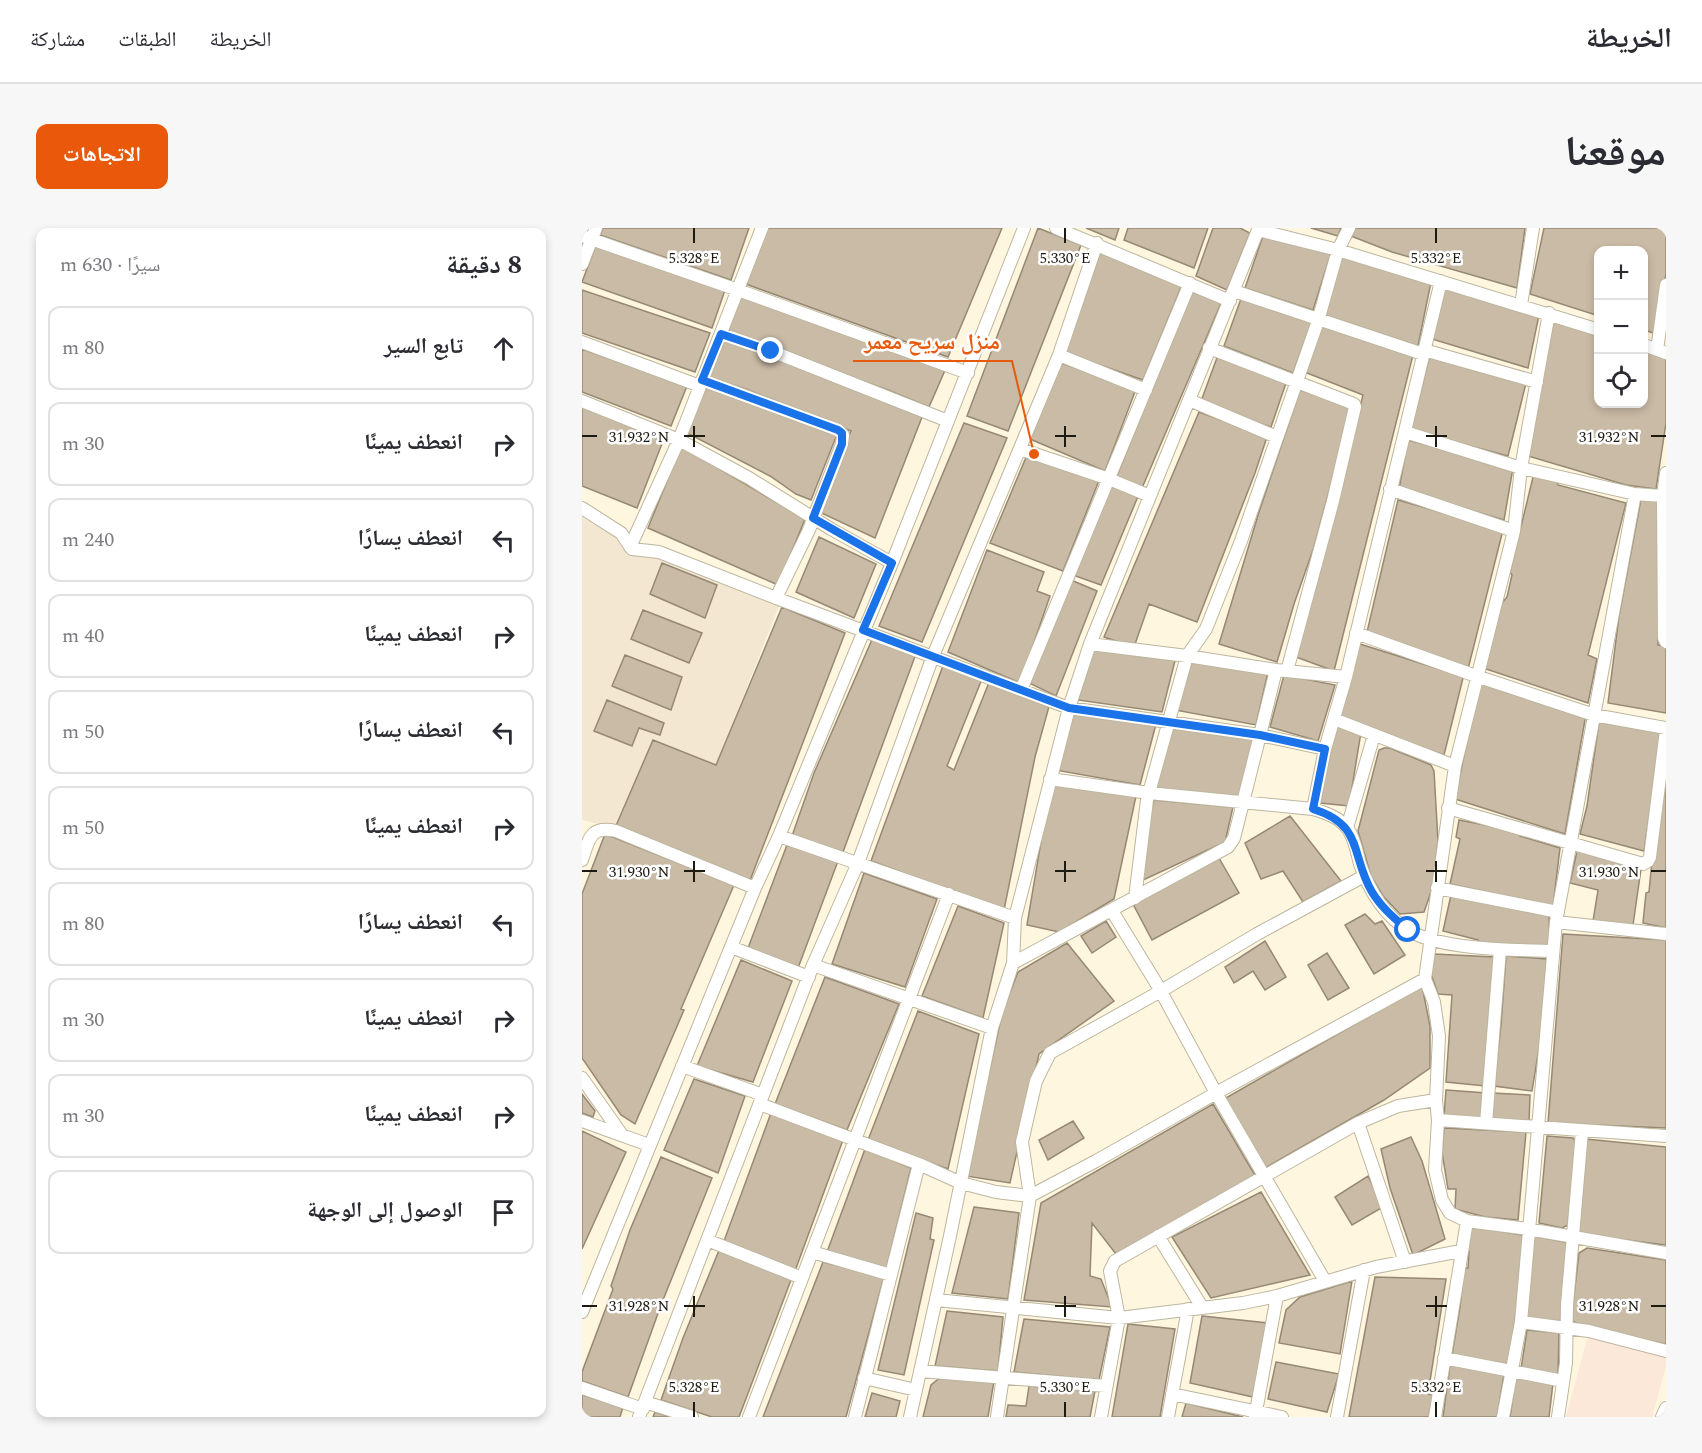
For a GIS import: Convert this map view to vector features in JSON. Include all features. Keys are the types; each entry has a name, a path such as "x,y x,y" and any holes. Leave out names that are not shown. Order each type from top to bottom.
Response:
{"street":[{"path":"630,547 679,440 762,228"},
{"path":"582,1312 755,888 779,836 892,563 1024,228"},
{"path":"1056,228 1190,283 1424,352 1537,382"},
{"path":"1135,898 1149,793 1187,656 1206,629 1241,541 1318,319 1338,250 1349,228"},
{"path":"1521,305 1533,228"},
{"path":"910,1417 961,1184 992,1028 1013,963 1015,918 1069,708 1090,644 1232,296 1256,229 1338,250 1594,328"},
{"path":"582,264 590,234 968,373"},
{"path":"642,1409 813,964 858,863 933,656 1059,355 1097,243"},
{"path":"1313,809 1325,749 1346,677 1441,282"},
{"path":"1021,690 1190,283"},
{"path":"1648,347 1662,352 1666,285"},
{"path":"1549,314 1521,468 1514,531 1455,766 1430,940 1425,979 1434,1002 1439,1036 1435,1170 1442,1200 1450,1213 1467,1221 1666,1253"},
{"path":"721,334 771,351 948,421"},
{"path":"582,342 842,433 842,444 813,518 776,598"},
{"path":"1013,963 1228,847 1234,838 1260,735 1281,670 1355,411 1354,404 1209,348"},
{"path":"1059,355 1146,390"},
{"path":"1189,400 1277,437"},
{"path":"582,401 679,440 749,478 892,563"},
{"path":"1405,432 1521,468 1635,494 1663,496"},
{"path":"1020,449 1109,479 1150,496"},
{"path":"1666,474 1663,496 1664,638 1666,642"},
{"path":"1390,489 1514,531"},
{"path":"1503,1417 1521,1322 1557,917 1635,494"},
{"path":"582,508 621,533 630,547 640,551 659,552 1069,708 1260,735 1325,749"},
{"path":"1356,633 1594,715 1666,729 1648,861 1640,864 1448,808"},
{"path":"1090,644 1346,677"},
{"path":"1334,719 1455,766"},
{"path":"1347,828 1374,735"},
{"path":"1050,779 1244,804 1313,809 1336,818 1347,828 1373,894 1388,913 1408,930 1430,940 1500,950 1553,951"},
{"path":"582,860 591,836 606,828 755,888"},
{"path":"779,836 1015,918"},
{"path":"997,1417 1030,1196 1022,1142 1036,1081 1047,1058 1058,1048 1257,934 1364,876"},
{"path":"1437,888 1557,917 1666,934"},
{"path":"749,1417 949,894"},
{"path":"1112,911 1161,991 1216,1093 1325,1281"},
{"path":"731,947 808,977"},
{"path":"1486,1124 1500,950"},
{"path":"813,964 992,1028"},
{"path":"682,1066 855,1140 919,1164 961,1184 1030,1196 1425,979"},
{"path":"582,1078 622,1135"},
{"path":"1101,1417 1119,1318 1111,1277 1111,1267 1115,1261 1263,1175 1358,1124 1398,1106 1436,1100"},
{"path":"1438,1120 1666,1136"},
{"path":"582,1121 649,1145"},
{"path":"1358,1124 1405,1262"},
{"path":"1558,1417 1566,1363 1572,1237 1582,1131"},
{"path":"855,1417 919,1164"},
{"path":"1435,1417 1467,1221"},
{"path":"1158,1236 1202,1307"},
{"path":"707,1240 802,1278"},
{"path":"936,1300 1119,1318 1243,1304 1364,1270 1461,1251"},
{"path":"812,1252 891,1275"},
{"path":"1337,1417 1364,1270"},
{"path":"1255,1414 1277,1296"},
{"path":"1168,1417 1188,1309"},
{"path":"1521,1322 1589,1331 1632,1340 1666,1351"},
{"path":"1444,1358 1563,1381"},
{"path":"920,1371 1106,1386"},
{"path":"864,1378 916,1390"},
{"path":"582,1389 642,1409 692,1417"},
{"path":"1172,1394 1255,1414 1282,1417"},
{"path":"1662,1417 1666,1408"}],"shaded area":[{"path":"582,514 643,546 781,601 716,765 653,740 615,828 582,820"},
{"path":"1589,1332 1666,1353 1666,1366 1652,1417 1566,1417"}],"building":[{"path":"603,228 749,228 731,280 600,235"},
{"path":"765,228 1002,228 948,357 743,283"},
{"path":"1038,228 1081,245 1008,431 967,416"},
{"path":"1086,228 1119,228 1115,240"},
{"path":"1128,228 1208,228 1194,268 1124,240"},
{"path":"1213,228 1240,228 1250,233 1227,290 1196,276"},
{"path":"1311,228 1341,228 1338,236"},
{"path":"1354,228 1525,228 1517,288 1392,252 1351,236"},
{"path":"1544,228 1666,228 1666,274 1656,334 1648,331 1648,246 1594,246 1594,314 1530,294"},
{"path":"1264,233 1332,250 1313,310 1245,288"},
{"path":"596,245 725,290 712,328 582,282"},
{"path":"1100,253 1182,285 1143,380 1063,352"},
{"path":"1339,255 1431,282 1418,346 1321,314"},
{"path":"1445,285 1539,315 1528,368 1432,339"},
{"path":"1193,288 1222,301 1142,488 1116,478"},
{"path":"582,290 710,333 695,372 582,333"},
{"path":"739,295 946,368 929,407 888,390 724,332"},
{"path":"1242,296 1312,321 1293,373 1224,346"},
{"path":"1553,319 1594,332 1594,408 1648,408 1648,351 1666,357 1666,423 1656,489 1626,485 1528,456"},
{"path":"1321,322 1413,355 1334,671 1296,657 1363,395 1302,371"},
{"path":"723,338 924,412 875,538 817,511 851,431 746,389 707,377"},
{"path":"582,349 687,386 671,426 582,392"},
{"path":"1430,354 1526,383 1508,456 1411,430"},
{"path":"1218,355 1287,380 1271,427 1200,404"},
{"path":"1058,362 1136,389 1105,471 1030,439"},
{"path":"705,383 838,432 811,500 796,494 770,476 687,433"},
{"path":"1300,390 1352,406 1314,547 1277,662 1219,644 1259,512"},
{"path":"582,406 665,436 637,508 582,486"},
{"path":"1199,412 1267,437 1197,622 1149,604 1134,647 1104,637"},
{"path":"964,423 1007,438 922,642 879,626"},
{"path":"1408,440 1513,468 1504,520 1399,489"},
{"path":"682,444 805,519 778,585 648,528"},
{"path":"1027,455 1100,478 1063,571 990,543"},
{"path":"1534,473 1556,479 1558,485 1626,503 1588,655 1597,659 1588,703 1483,668 1501,604 1507,597 1512,575 1510,572"},
{"path":"1110,483 1139,494 1101,585 1073,575"},
{"path":"1641,499 1659,501 1658,645 1666,646 1666,713 1608,703 1619,616"},
{"path":"1398,500 1503,530 1468,669 1367,632"},
{"path":"819,537 876,564 854,618 796,592"},
{"path":"987,550 1044,572 1037,591 1050,596 1020,683 948,652"},
{"path":"662,563 717,585 705,618 650,594"},
{"path":"1071,580 1097,591 1056,696 1027,682"},
{"path":"782,607 845,633 749,883 615,828 653,740 716,765"},
{"path":"643,610 702,633 689,663 631,639"},
{"path":"874,635 917,651 843,852 792,836 814,773"},
{"path":"1360,644 1463,678 1444,755 1339,718"},
{"path":"1094,646 1176,657 1162,712 1078,700"},
{"path":"625,655 682,677 671,710 612,686"},
{"path":"1190,657 1268,672 1256,725 1175,710"},
{"path":"944,663 982,679 947,766 954,770 990,680 1050,703 1035,757 1004,910 871,861"},
{"path":"1284,675 1335,685 1318,741 1270,727"},
{"path":"1479,683 1586,714 1565,834 1455,799"},
{"path":"607,700 664,723 660,735 639,728 632,746 594,731"},
{"path":"1073,712 1156,724 1140,785 1055,770"},
{"path":"1599,722 1662,733 1644,851 1580,834 1587,806"},
{"path":"1171,726 1257,739 1239,802 1154,789"},
{"path":"1335,726 1361,732 1349,806 1320,803"},
{"path":"1390,748 1431,765 1434,771 1438,841 1433,886 1424,912 1400,914 1383,896 1371,876 1358,831 1379,750"},
{"path":"1666,764 1666,928 1643,923"},
{"path":"1051,782 1136,796 1114,899 1059,932 1027,925"},
{"path":"1154,800 1233,807 1225,842 1141,881"},
{"path":"1290,816 1341,881 1303,902 1283,871 1261,879 1245,843"},
{"path":"1459,820 1516,831 1520,836 1560,848 1553,906 1450,884 1460,839 1456,837"},
{"path":"605,834 734,885 635,1124 621,1115 582,1058 582,894"},
{"path":"787,845 838,861 798,968 748,948"},
{"path":"1577,851 1641,869 1633,925 1593,921 1598,890 1570,883"},
{"path":"1219,858 1239,893 1152,940 1133,904"},
{"path":"864,873 937,899 905,987 832,964"},
{"path":"1451,895 1549,914 1550,950 1481,945 1478,940 1443,931"},
{"path":"958,906 1004,923 983,1018 922,996"},
{"path":"1365,914 1375,924 1382,921 1405,955 1374,974 1345,925"},
{"path":"1106,921 1116,937 1092,953 1081,936"},
{"path":"1563,934 1666,940 1666,1128 1548,1123"},
{"path":"1265,941 1286,977 1265,990 1253,971 1234,983 1225,967"},
{"path":"1067,943 1114,1001 1039,1054 1010,1183 966,1176 1002,1014 1018,972"},
{"path":"1327,953 1349,988 1328,1000 1308,965"},
{"path":"1434,954 1494,957 1485,1086 1446,1082 1452,995 1438,994 1431,974"},
{"path":"1506,956 1547,959 1540,1042 1532,1091 1494,1086"},
{"path":"741,960 792,981 753,1082 697,1066"},
{"path":"825,977 899,1004 847,1130 775,1104"},
{"path":"1422,986 1430,1026 1430,1068 1384,1100 1265,1168 1224,1099"},
{"path":"918,1011 979,1034 948,1169 868,1140"},
{"path":"694,1079 745,1096 718,1173 664,1150"},
{"path":"1446,1090 1486,1093 1486,1121 1444,1117"},
{"path":"1492,1093 1530,1095 1529,1122 1488,1120"},
{"path":"582,1094 595,1111 593,1117 582,1113"},
{"path":"1213,1104 1256,1177 1116,1254 1092,1223 1090,1276 1101,1279 1112,1307 1024,1300 1041,1203"},
{"path":"771,1113 843,1140 795,1271 724,1241"},
{"path":"1073,1121 1084,1138 1048,1160 1039,1140"},
{"path":"1444,1128 1526,1132 1518,1220 1485,1217 1455,1209 1456,1189 1448,1189 1442,1152"},
{"path":"582,1131 626,1152 582,1249"},
{"path":"1547,1136 1573,1138 1576,1142 1568,1225 1562,1228 1539,1223"},
{"path":"1411,1137 1422,1161 1445,1239 1413,1255 1390,1188 1381,1149"},
{"path":"1586,1139 1666,1147 1666,1245 1578,1234"},
{"path":"865,1149 911,1168 886,1270 827,1252"},
{"path":"661,1157 712,1178 661,1305 628,1397 582,1381 582,1372 613,1289 611,1286 630,1230"},
{"path":"1368,1176 1383,1207 1352,1225 1335,1197"},
{"path":"1261,1192 1310,1275 1211,1298 1172,1237"},
{"path":"974,1207 1019,1213 1008,1299 952,1293"},
{"path":"916,1213 933,1218 930,1239 934,1240 904,1375 878,1370"},
{"path":"1471,1226 1527,1236 1508,1369 1452,1355 1464,1268 1468,1268 1469,1252 1467,1249"},
{"path":"1534,1236 1570,1243 1560,1324 1526,1317"},
{"path":"720,1248 791,1280 739,1417 712,1417 661,1400 683,1338"},
{"path":"1587,1248 1666,1260 1666,1344 1607,1333 1571,1321 1579,1253"},
{"path":"823,1262 884,1277 846,1417 763,1417"},
{"path":"1375,1277 1446,1279 1428,1394 1435,1396 1431,1417 1349,1417"},
{"path":"1352,1281 1340,1354 1279,1343 1286,1310 1300,1297"},
{"path":"947,1311 1003,1317 998,1371 935,1366"},
{"path":"1202,1316 1268,1323 1253,1397 1190,1383"},
{"path":"1024,1319 1110,1327 1099,1380 1014,1372"},
{"path":"1128,1324 1175,1329 1160,1417 1112,1417"},
{"path":"1527,1330 1559,1333 1558,1376 1521,1369"},
{"path":"1276,1362 1339,1374 1327,1412 1268,1399"},
{"path":"1450,1365 1504,1374 1497,1417 1443,1417"},
{"path":"1516,1376 1553,1383 1549,1417 1510,1417"},
{"path":"941,1377 994,1381 988,1417 923,1417 931,1385"},
{"path":"1029,1386 1095,1391 1090,1417 1006,1417 1008,1405 1026,1406"},
{"path":"872,1393 900,1401 896,1417 865,1417"},
{"path":"582,1395 623,1407 620,1417 582,1417"},
{"path":"1186,1403 1243,1417 1182,1417"},
{"path":"655,1412 671,1417 653,1417"}],"place":[{"name":"منزل سريح معمر","path":"1034,454"}],"route":[{"path":"771,351 721,334 702,380 842,433 842,444 813,518 892,563 863,630 1069,708 1260,735 1325,749 1313,809 1336,818 1347,828 1373,894 1388,913 1408,930"}]}
